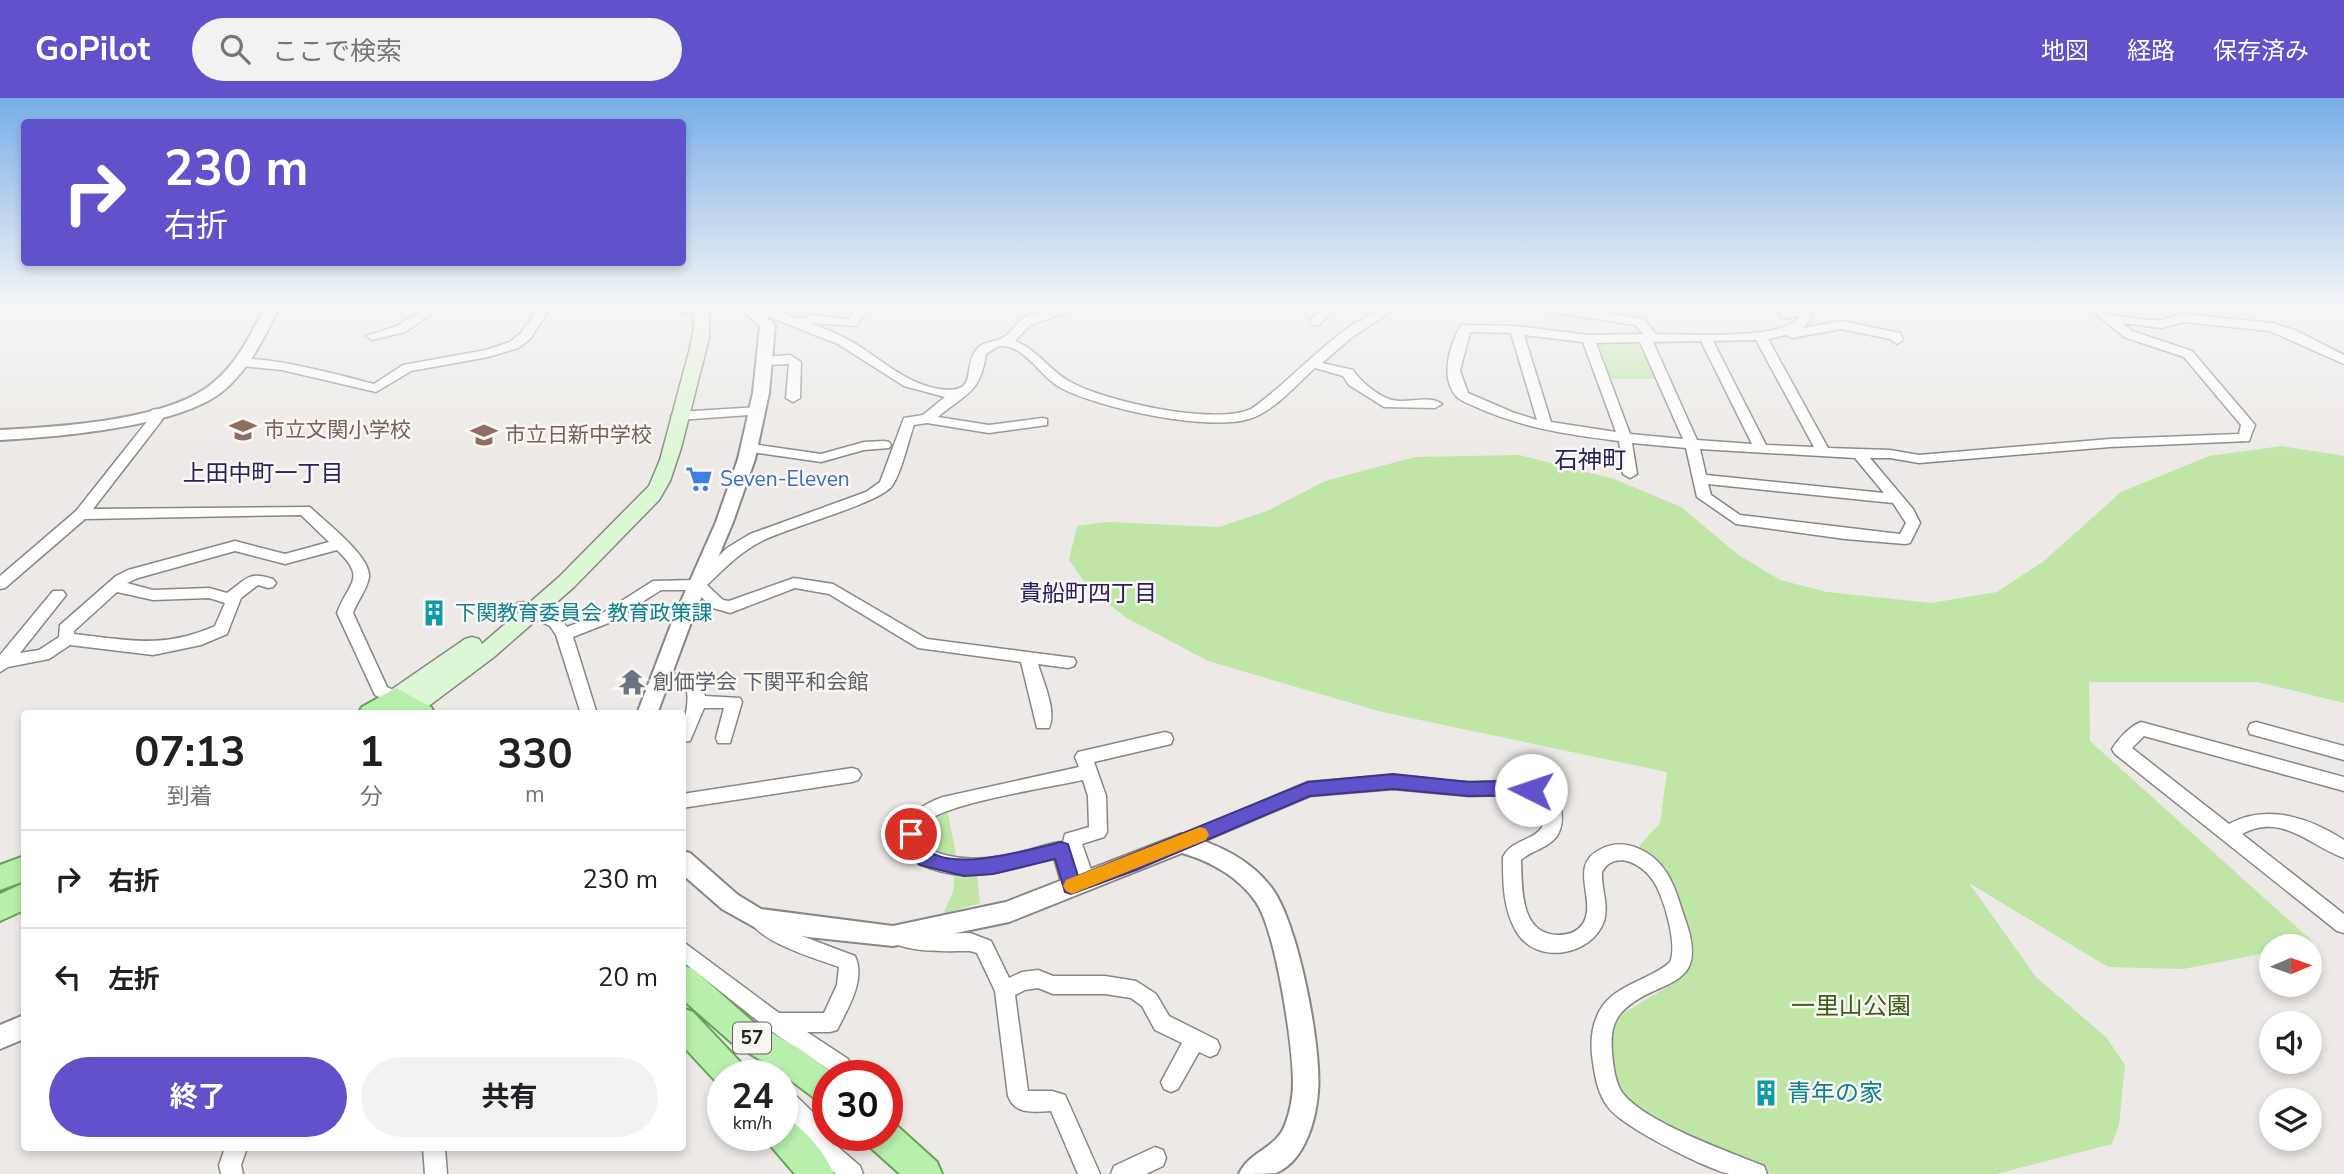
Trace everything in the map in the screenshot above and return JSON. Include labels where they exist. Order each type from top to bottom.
[{"type":"main road","points":[[528,609],[639,492],[647,479],[683,357]]},
{"type":"main road","points":[[406,709],[594,557],[655,491],[667,466],[678,416],[696,357]]},
{"type":"main road","points":[[0,878],[21,869]]},
{"type":"main road","points":[[0,908],[21,898]]},
{"type":"main road","name":"57","points":[[686,983],[742,1032],[812,1069]]},
{"type":"main road","name":"57","points":[[686,1026],[717,1060]]},
{"type":"main road","points":[[798,1139],[817,1174]]},
{"type":"main road","points":[[900,1151],[925,1174]]},
{"type":"street","points":[[0,435],[86,429],[157,413],[207,396],[245,357]]},
{"type":"street","points":[[241,362],[282,366],[376,388],[407,368],[469,357]]},
{"type":"street","points":[[649,710],[709,563],[751,448],[759,411],[764,357]]},
{"type":"street","points":[[866,357],[910,386],[926,391],[957,394]]},
{"type":"street","points":[[927,419],[973,384],[978,357]]},
{"type":"street","points":[[1032,357],[1070,387],[1099,397],[1207,420],[1230,419],[1254,413],[1321,357]]},
{"type":"street","points":[[1455,357],[1453,364],[1462,396],[1518,419],[1545,425],[1625,439],[1825,454],[1890,454],[1919,459],[2146,441],[2245,438],[2248,425],[2197,363],[2189,357]]},
{"type":"street","points":[[1524,357],[1545,425]]},
{"type":"street","points":[[1595,357],[1625,439],[1630,474]]},
{"type":"street","points":[[1657,357],[1692,444],[1704,497],[1735,519],[1902,540],[1913,523],[1909,512],[1858,454]]},
{"type":"street","points":[[1715,357],[1761,449]]},
{"type":"street","points":[[1772,357],[1825,454]]},
{"type":"street","points":[[764,361],[789,359],[795,362],[793,398]]},
{"type":"street","points":[[1313,364],[1348,373],[1354,383],[1389,404],[1435,404]]},
{"type":"street","points":[[678,416],[759,411]]},
{"type":"street","points":[[0,584],[81,514],[155,420],[157,413]]},
{"type":"street","points":[[698,585],[732,552],[755,538],[871,495],[891,476],[909,421],[927,419],[989,429],[1042,422]]},
{"type":"street","points":[[751,448],[821,458],[864,446],[884,445]]},
{"type":"street","points":[[1699,480],[1896,499]]},
{"type":"street","points":[[81,514],[306,510],[359,563],[363,571],[361,583],[345,613],[382,691],[406,709]]},
{"type":"street","points":[[67,639],[66,629],[121,580],[144,570],[235,547],[244,546],[285,559],[342,544]]},
{"type":"street","points":[[231,598],[256,579],[268,583]]},
{"type":"street","points":[[564,634],[606,618],[658,584],[698,585],[718,604],[730,607],[794,583],[813,584],[833,589],[923,644],[1068,662]]},
{"type":"street","points":[[2,664],[43,655],[67,639],[153,649],[201,639],[221,630],[234,600],[209,593],[161,596],[115,586]]},
{"type":"street","points":[[2,664],[58,595]]},
{"type":"street","points":[[528,609],[556,622],[564,634],[589,710]]},
{"type":"street","points":[[1028,658],[1042,707],[1043,723]]},
{"type":"street","points":[[661,678],[693,681],[698,702],[686,731]]},
{"type":"street","points":[[698,702],[734,702],[724,738]]},
{"type":"street","points":[[2344,784],[2141,729],[2121,749],[2344,925]]},
{"type":"street","points":[[2256,729],[2344,753]]},
{"type":"street","points":[[1079,883],[1071,839],[1098,832],[1097,796],[1084,757],[1165,739]]},
{"type":"street","points":[[1079,883],[1061,849],[993,866],[964,868],[927,859],[915,851],[911,834],[912,827],[923,813],[943,804],[1088,772]]},
{"type":"street","points":[[686,800],[852,775]]},
{"type":"street","points":[[893,936],[1009,912],[1308,789],[1393,782],[1469,789],[1531,790],[1551,806],[1553,821],[1550,831],[1539,842],[1522,848],[1512,857],[1517,918],[1527,933],[1553,945],[1571,943],[1587,934],[1596,920],[1597,901],[1591,876],[1596,864],[1606,855],[1620,852],[1637,856],[1652,865],[1662,879],[1682,939],[1682,954],[1678,967],[1628,995],[1607,1016],[1602,1031],[1608,1090],[1620,1108],[1643,1122],[1756,1174]]},
{"type":"street","points":[[2227,834],[2249,823],[2277,822],[2315,833],[2344,850]]},
{"type":"street","points":[[1181,843],[1220,856],[1264,895],[1284,948],[1304,1063],[1304,1101],[1294,1137],[1287,1147],[1252,1174]]},
{"type":"street","points":[[686,864],[730,902],[787,939],[845,959],[850,966],[841,1002],[830,1023],[775,1022]]},
{"type":"street","points":[[756,918],[808,927],[893,936],[923,943],[977,943],[988,952],[1005,990],[1017,1096],[1024,1102],[1058,1102],[1089,1174]]},
{"type":"street","points":[[686,951],[775,1022],[812,1061]]},
{"type":"street","points":[[1005,990],[1022,981],[1038,979],[1053,985],[1105,985],[1136,990],[1149,1000],[1162,1023],[1202,1043],[1171,1082]]},
{"type":"street","points":[[0,1037],[21,1028]]},
{"type":"street","points":[[798,1099],[812,1088]]},
{"type":"street","points":[[798,1121],[819,1134],[822,1147],[852,1174]]},
{"type":"street","points":[[232,1174],[231,1159],[235,1151]]},
{"type":"street","points":[[434,1151],[436,1174]]},
{"type":"street","points":[[1122,1174],[1155,1158]]},
{"type":"green space","points":[[1600,357],[1650,357],[1659,379],[1608,379]]},
{"type":"green space","name":"一里山公園","points":[[2281,446],[2344,456],[2344,703],[2258,682],[2089,682],[2090,741],[2304,934],[2259,934],[2259,954],[2183,969],[2108,967],[1969,883],[2036,977],[2106,1037],[2125,1065],[2119,1125],[2112,1144],[1996,1174],[1772,1174],[1671,1128],[1626,1103],[1617,1090],[1611,1054],[1612,1033],[1620,1015],[1684,977],[1691,962],[1691,949],[1666,869],[1656,858],[1639,850],[1640,845],[1660,823],[1667,772],[1382,712],[1208,661],[1125,617],[1088,587],[1069,560],[1077,526],[1107,522],[1219,527],[1267,511],[1325,481],[1415,457],[1519,455],[1614,479],[1681,507],[1737,554],[1780,580],[1827,592],[1931,603],[1997,592],[2044,561],[2121,492],[2209,456]]},
{"type":"green space","points":[[947,808],[957,861],[923,849],[917,836],[924,821]]},
{"type":"green space","points":[[955,871],[977,874],[980,903],[943,914],[953,892]]},
{"type":"slow traffic","points":[[1072,886],[1200,835]]},
{"type":"place","name":"市立文関小学校","points":[[243,430]]},
{"type":"place","name":"市立日新中学校","points":[[484,435]]},
{"type":"place","name":"Seven-Eleven","points":[[699,479]]},
{"type":"place","name":"下関教育委員会 教育政策課","points":[[434,613]]},
{"type":"place","name":"創価学会 下関平和会館","points":[[632,682]]},
{"type":"place","name":"青年の家","points":[[1766,1093]]},
{"type":"district","name":"石神町","points":[[1590,460]]},
{"type":"district","name":"上田中町一丁目","points":[[263,473]]},
{"type":"district","name":"貴船町四丁目","points":[[1088,593]]},
{"type":"route","points":[[911,834],[915,851],[927,859],[964,868],[993,866],[1061,849],[1071,886],[1129,865],[1308,789],[1393,782],[1469,789],[1531,790]]}]
